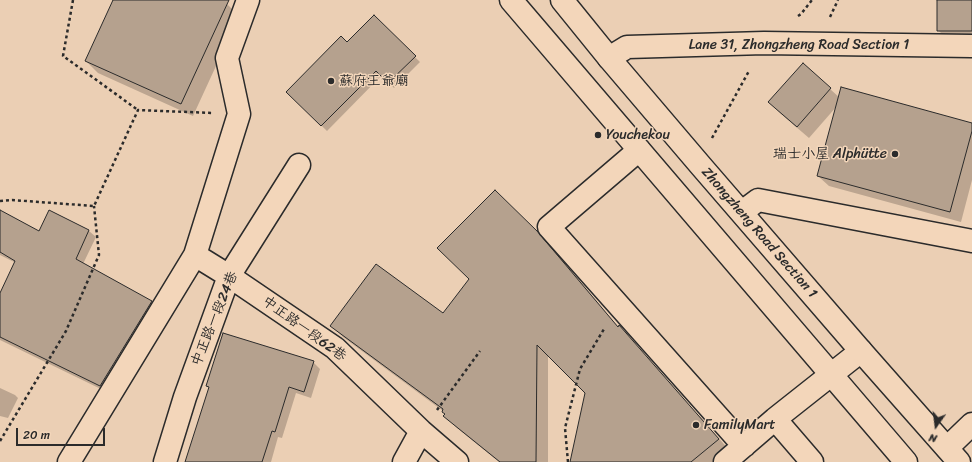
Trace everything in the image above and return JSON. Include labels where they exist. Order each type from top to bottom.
[{"type":"street","points":[[69,462],[195,255],[239,114],[227,58],[248,0]]},
{"type":"street","points":[[511,0],[906,462]]},
{"type":"street","name":"Zhongzheng Road Section 1","points":[[562,0],[609,58],[861,351],[953,455]]},
{"type":"street","name":"Lane 31, Zhongzheng Road Section 1","points":[[609,58],[627,47],[764,43],[972,46]]},
{"type":"street","points":[[638,150],[549,227],[744,446]]},
{"type":"street","name":"中正路一段24巷","points":[[165,462],[185,397],[230,276],[299,165]]},
{"type":"street","points":[[742,212],[758,200],[972,241]]},
{"type":"street","name":"中正路一段62巷","points":[[195,255],[230,276],[335,348],[422,431],[457,462]]},
{"type":"street","points":[[725,462],[775,419],[861,351]]},
{"type":"street","points":[[775,419],[812,462]]},
{"type":"street","points":[[953,455],[972,424]]},
{"type":"street","points":[[404,462],[422,431]]},
{"type":"path","points":[[73,0],[63,56],[138,110],[239,114]]},
{"type":"path","points":[[709,144],[764,43]]},
{"type":"path","points":[[0,441],[66,331],[100,255],[94,206],[138,110]]},
{"type":"path","points":[[0,201],[12,200],[94,206]]},
{"type":"path","points":[[568,462],[566,428],[580,368],[619,306]]},
{"type":"path","points":[[422,431],[480,351]]},
{"type":"building","points":[[113,0],[229,0],[181,104],[85,61]]},
{"type":"building","points":[[937,0],[972,0],[972,31],[937,31]]},
{"type":"building","name":"蘇府王爺廟","points":[[374,15],[416,56],[388,83],[376,71],[321,126],[286,92],[341,36],[347,42]]},
{"type":"building","points":[[803,63],[831,88],[797,127],[768,102]]},
{"type":"building","name":"瑞士小屋 Alphütte","points":[[841,87],[972,123],[972,131],[950,212],[817,176]]},
{"type":"building","points":[[495,190],[537,231],[618,327],[619,325],[719,439],[691,462],[570,462],[585,393],[537,345],[536,462],[500,462],[443,416],[445,414],[442,412],[443,409],[330,326],[376,264],[443,313],[469,279],[437,248]]},
{"type":"building","points":[[0,210],[39,231],[49,210],[89,230],[76,259],[152,301],[100,386],[0,337],[0,293],[15,261],[0,252]]},
{"type":"building","points":[[223,333],[314,361],[304,392],[289,387],[275,432],[272,431],[262,462],[185,462],[209,387],[206,386]]},
{"type":"place","name":"蘇府王爺廟","points":[[331,81]]},
{"type":"place","name":"Youchekou","points":[[598,135]]},
{"type":"place","name":"瑞士小屋 Alphütte","points":[[895,154]]},
{"type":"place","name":"FamilyMart","points":[[696,425]]}]
